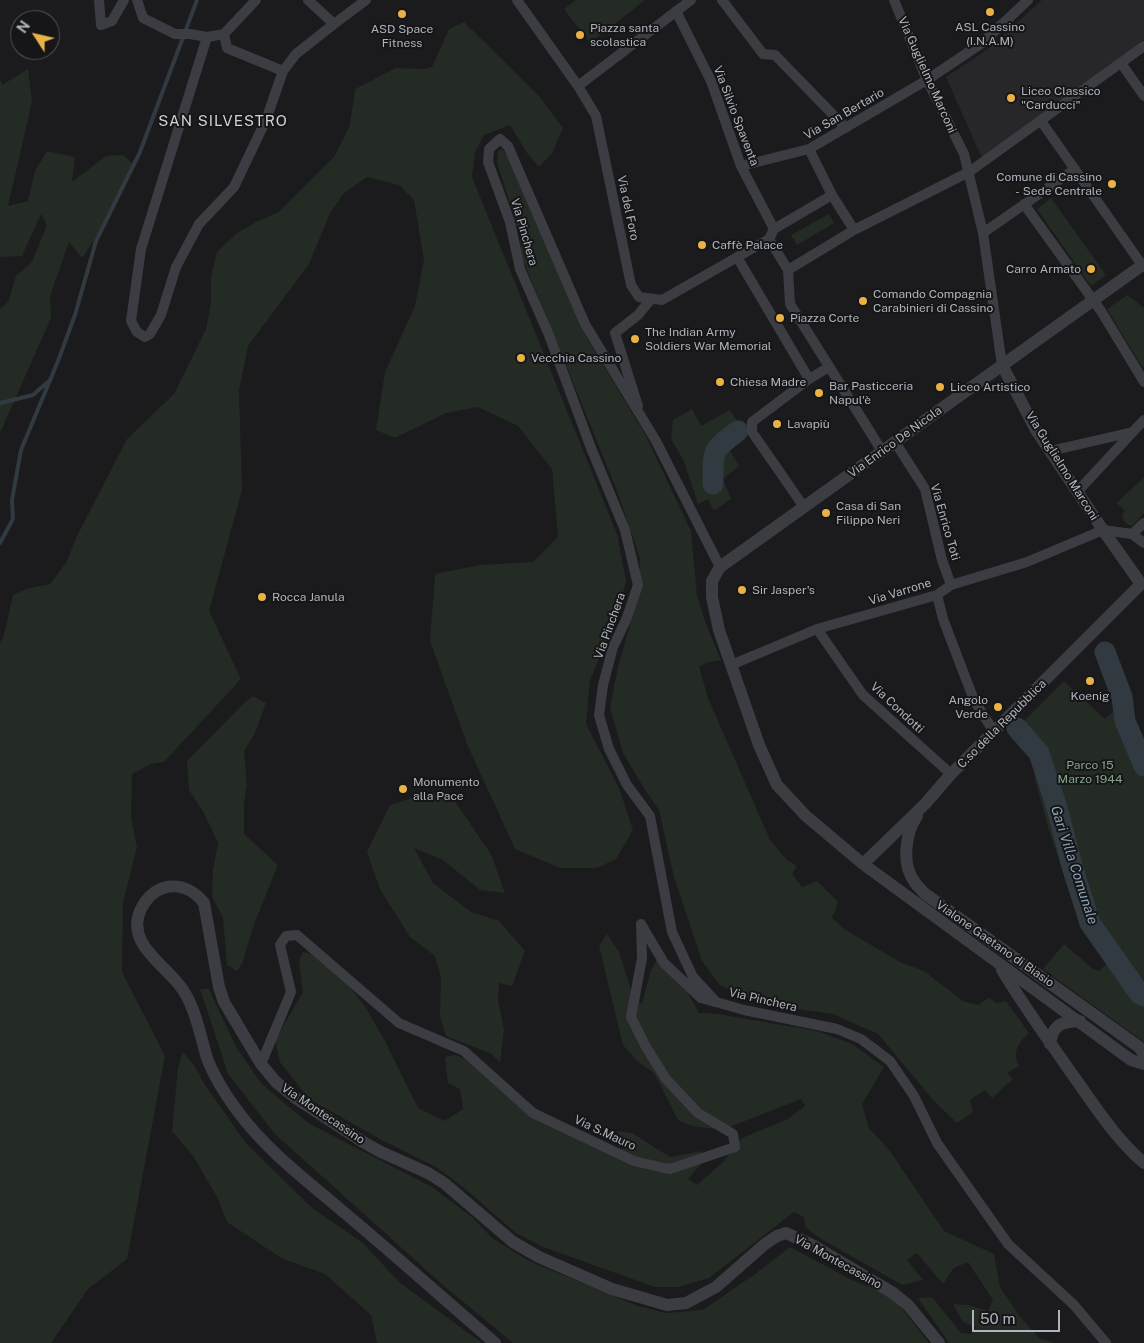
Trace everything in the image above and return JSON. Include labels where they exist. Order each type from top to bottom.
[{"type":"street","points":[[99,0],[101,25],[112,21],[124,0]]},
{"type":"street","points":[[137,0],[143,18],[175,34],[207,37],[224,34],[256,0]]},
{"type":"street","points":[[308,0],[334,24]]},
{"type":"street","points":[[207,37],[141,249],[131,321],[137,332],[145,337],[150,334],[161,315],[176,267],[199,224],[234,186],[266,120],[283,71],[296,54],[366,0]]},
{"type":"street","name":"Via del Foro","points":[[517,0],[578,86],[596,116],[631,285],[639,297],[651,298]]},
{"type":"street","points":[[578,86],[691,0]]},
{"type":"street","points":[[722,0],[763,54],[775,55],[846,128]]},
{"type":"street","name":"Via Guglielmo Marconi","points":[[894,0],[927,80],[964,154],[983,233],[1002,365],[1036,430],[1103,530],[1143,585]]},
{"type":"street","name":"Via San Bertario","points":[[741,166],[809,149],[846,128],[927,80],[982,43],[1028,0]]},
{"type":"street","name":"Via Silvio Spaventa","points":[[676,11],[711,81],[741,166],[774,228]]},
{"type":"street","points":[[224,34],[227,48],[283,71]]},
{"type":"street","points":[[788,270],[854,230],[969,172],[1144,46]]},
{"type":"street","points":[[1121,62],[1144,96]]},
{"type":"street","points":[[1040,121],[1143,264]]},
{"type":"street","name":"Via Pinchera","points":[[720,567],[656,440],[585,324],[508,146],[500,139],[489,149],[488,162],[510,222],[520,269],[549,335],[591,448],[625,530],[638,585],[626,620],[613,647],[603,685],[599,715],[609,750],[628,785],[650,816],[672,932],[693,977],[716,1002],[744,1010],[837,1029],[861,1040],[890,1061],[914,1096],[937,1143],[1008,1244],[1074,1305],[1106,1343]]},
{"type":"street","points":[[809,149],[832,195],[854,230]]},
{"type":"street","points":[[983,233],[1074,169]]},
{"type":"street","points":[[642,418],[616,333],[638,315],[651,298],[662,300],[738,257],[769,239],[774,228],[832,195]]},
{"type":"street","points":[[1024,204],[1093,300],[1143,378]]},
{"type":"street","points":[[769,239],[788,270],[790,304],[882,451]]},
{"type":"street","points":[[738,257],[809,379]]},
{"type":"street","name":"Via Enrico De Nicola","points":[[720,567],[1143,264]]},
{"type":"street","points":[[804,507],[752,432],[752,422],[809,379],[829,367]]},
{"type":"street","points":[[1077,492],[1144,420]]},
{"type":"street","points":[[1050,451],[1133,432]]},
{"type":"street","name":"Via Enrico Toti","points":[[895,442],[925,489],[942,560],[951,584]]},
{"type":"street","points":[[1132,534],[1144,522]]},
{"type":"street","points":[[1103,530],[1132,534],[1144,543]]},
{"type":"street","name":"Via Varrone","points":[[732,666],[817,629],[937,596],[951,584],[1027,562],[1103,530]]},
{"type":"street","name":"Vialone Gaetano di Biasio","points":[[720,567],[712,581],[712,597],[719,630],[759,745],[777,785],[806,816],[862,864],[998,963]]},
{"type":"street","name":"C.so della Repubblica","points":[[862,864],[925,804],[951,774],[1143,585]]},
{"type":"street","points":[[937,596],[943,619],[974,700],[994,732]]},
{"type":"street","name":"Via Condotti","points":[[817,629],[863,695],[951,774]]},
{"type":"street","name":"Vialone Gaetano di Biasio","points":[[925,804],[909,832],[907,851],[908,867],[912,880],[924,893],[1139,1047],[1144,1054]]},
{"type":"street","name":"Via Montecassino","points":[[494,1343],[346,1213],[292,1170],[239,1114],[208,1059],[191,1006],[183,989],[139,939],[137,926],[139,913],[145,901],[154,892],[165,887],[188,889],[198,895],[204,903],[219,987],[224,1002],[261,1064],[276,1082],[297,1099],[363,1142],[428,1173],[444,1183],[513,1242],[539,1257],[612,1289],[667,1305],[686,1304],[716,1288],[765,1244],[777,1236],[786,1233],[812,1244],[893,1293],[908,1305],[939,1343]]},
{"type":"street","name":"Via S.Mauro","points":[[261,1064],[291,992],[280,944],[286,936],[297,935],[398,1023],[464,1051],[533,1113],[634,1161],[670,1169],[735,1147],[733,1134],[698,1113],[666,1079],[646,1047],[631,1017],[642,958],[641,924],[664,963],[701,998],[716,1002]]},
{"type":"street","points":[[973,929],[998,963],[1012,978],[1050,1044],[1118,1136],[1144,1163]]},
{"type":"street","points":[[1012,978],[1026,965]]},
{"type":"street","name":"Vialone Gaetano di Biasio","points":[[1012,978],[1080,1021],[1131,1060],[1144,1064]]},
{"type":"street","points":[[1050,1044],[1051,1034],[1058,1026],[1062,1023],[1080,1021]]},
{"type":"shaded area","name":"Liceo Classico \"Carducci\"","points":[[1042,0],[1144,0],[1144,40],[1040,118],[982,158],[946,77],[987,50]]},
{"type":"green space","points":[[576,0],[645,0],[590,43],[564,9]]},
{"type":"green space","points":[[464,22],[539,96],[563,128],[552,153],[539,167],[527,153],[510,125],[484,135],[475,152],[472,177],[617,534],[626,581],[617,616],[590,680],[586,724],[619,788],[633,830],[616,859],[597,868],[560,868],[515,849],[467,744],[430,641],[435,574],[479,565],[533,562],[558,537],[552,469],[518,426],[478,407],[446,413],[395,438],[376,430],[385,372],[415,306],[424,260],[414,200],[399,185],[367,177],[344,193],[330,213],[309,264],[248,346],[239,390],[242,490],[209,611],[241,679],[164,762],[151,764],[132,774],[131,817],[137,847],[123,903],[122,972],[165,1056],[127,1259],[88,1289],[51,1343],[0,1343],[0,644],[4,635],[13,595],[26,589],[50,584],[66,563],[77,536],[127,439],[174,394],[206,329],[211,303],[211,277],[217,252],[237,233],[279,212],[334,157],[350,125],[355,89],[396,68],[425,69],[432,67],[449,29]]},
{"type":"green space","points":[[28,69],[32,102],[8,206],[28,201],[35,171],[47,151],[75,157],[72,182],[106,156],[123,155],[135,165],[93,242],[82,258],[69,242],[50,296],[51,318],[0,433],[0,309],[8,302],[16,276],[32,262],[47,225],[41,214],[22,256],[0,257],[0,78],[2,85]]},
{"type":"green space","points":[[502,148],[510,162],[586,336],[646,436],[691,531],[697,596],[707,627],[721,660],[706,663],[699,667],[708,698],[770,840],[787,860],[797,866],[792,874],[802,887],[817,881],[838,902],[835,912],[831,917],[844,929],[900,962],[924,971],[963,1001],[978,1005],[989,998],[997,1003],[1006,1001],[1029,1033],[1017,1048],[1016,1056],[1019,1066],[1007,1073],[1013,1079],[992,1098],[985,1090],[970,1100],[973,1112],[957,1123],[934,1101],[878,1034],[833,1014],[762,1004],[720,985],[702,961],[674,877],[659,810],[623,753],[610,708],[618,667],[639,593],[640,558],[616,488],[521,255],[520,236],[497,162],[498,151]]},
{"type":"green space","points":[[1051,198],[1106,275],[1091,286],[1037,209]]},
{"type":"green space","points":[[829,214],[834,223],[797,245],[791,235]]},
{"type":"green space","points":[[1127,295],[1144,308],[1144,366],[1142,367],[1107,309]]},
{"type":"green space","points":[[692,409],[701,426],[730,410],[746,435],[728,447],[739,466],[723,479],[731,499],[714,511],[708,499],[698,504],[684,461],[671,439],[673,420]]},
{"type":"green space","points":[[1144,477],[1144,513],[1133,525],[1128,525],[1123,520],[1122,515],[1125,511],[1117,503]]},
{"type":"green space","name":"Parco 15 Marzo 1944","points":[[1064,681],[1105,719],[1113,712],[1135,732],[1144,747],[1144,1042],[1043,969],[1064,944],[1093,969],[1099,971],[1106,965],[1104,952],[1080,923],[1048,827],[1035,779],[1034,764],[1017,728]]},
{"type":"green space","points":[[253,696],[266,703],[255,733],[244,751],[247,785],[244,803],[244,834],[278,865],[253,927],[242,964],[237,971],[227,965],[223,917],[212,897],[213,870],[218,843],[203,811],[189,790],[187,761]]},
{"type":"green space","points":[[431,792],[452,797],[491,854],[505,893],[480,890],[443,860],[414,848],[433,883],[471,912],[499,921],[525,951],[512,986],[499,983],[498,1000],[504,1030],[500,1062],[490,1053],[446,1036],[440,1016],[441,977],[435,956],[410,937],[380,889],[367,852],[390,805]]},
{"type":"green space","points":[[607,934],[619,952],[634,999],[642,1004],[651,970],[658,958],[683,979],[699,1013],[718,1014],[817,1031],[852,1044],[884,1067],[862,1104],[869,1128],[890,1151],[944,1231],[994,1254],[1000,1287],[1018,1314],[1039,1338],[1054,1343],[949,1343],[918,1298],[932,1297],[961,1333],[971,1334],[976,1327],[963,1322],[953,1304],[968,1305],[988,1311],[993,1300],[968,1262],[954,1268],[943,1284],[917,1253],[907,1260],[923,1280],[902,1285],[818,1237],[805,1227],[804,1217],[794,1212],[709,1278],[678,1287],[655,1287],[543,1247],[516,1233],[463,1187],[436,1167],[380,1139],[309,1099],[280,1062],[275,1040],[303,992],[299,961],[303,952],[320,956],[343,978],[366,1008],[385,1041],[418,1108],[445,1121],[463,1109],[460,1089],[448,1083],[445,1057],[456,1055],[484,1068],[549,1118],[602,1145],[622,1149],[624,1147],[617,1131],[632,1133],[670,1157],[701,1151],[701,1164],[688,1179],[697,1185],[723,1162],[742,1138],[788,1119],[805,1106],[801,1099],[722,1130],[692,1126],[678,1120],[654,1073],[637,1061],[623,1045],[599,946]]},
{"type":"green space","points":[[200,989],[209,989],[236,1047],[261,1083],[308,1123],[432,1187],[472,1217],[492,1238],[529,1261],[638,1306],[666,1313],[703,1310],[790,1247],[852,1280],[893,1297],[929,1343],[513,1343],[444,1286],[275,1134],[228,1074]]},
{"type":"green space","points":[[183,1052],[194,1065],[205,1085],[245,1142],[312,1208],[363,1243],[399,1282],[482,1343],[377,1343],[371,1315],[325,1274],[281,1258],[227,1222],[217,1197],[193,1156],[172,1131],[178,1068]]},
{"type":"waterway","points":[[0,543],[13,519],[12,500],[21,450],[75,315],[96,241],[140,152],[197,0]]},
{"type":"waterway","points":[[0,403],[33,395],[49,381]]},
{"type":"waterway","points":[[713,484],[715,452],[738,431]]},
{"type":"waterway","points":[[1105,652],[1122,697],[1125,721],[1144,766]]},
{"type":"waterway","name":"Gari Villa Comunale","points":[[1017,728],[1039,753],[1090,923],[1139,993],[1144,996]]},
{"type":"place","name":"ASL Cassino (I.N.A.M)","points":[[990,12]]},
{"type":"place","name":"ASD Space Fitness","points":[[402,14]]},
{"type":"place","name":"Piazza santa scolastica","points":[[580,35]]},
{"type":"place","name":"Liceo Classico \"Carducci\"","points":[[1011,98]]},
{"type":"place","name":"Comune di Cassino - Sede Centrale","points":[[1112,184]]},
{"type":"place","name":"Caffè Palace","points":[[702,245]]},
{"type":"place","name":"Carro Armato","points":[[1091,269]]},
{"type":"place","name":"Comando Compagnia Carabinieri di Cassino","points":[[863,301]]},
{"type":"place","name":"Piazza Corte","points":[[780,318]]},
{"type":"place","name":"The Indian Army Soldiers War Memorial","points":[[635,339]]},
{"type":"place","name":"Vecchia Cassino","points":[[521,358]]},
{"type":"place","name":"Chiesa Madre","points":[[720,382]]},
{"type":"place","name":"Liceo Artistico","points":[[940,387]]},
{"type":"place","name":"Bar Pasticceria Napul'è","points":[[819,393]]},
{"type":"place","name":"Lavapiù","points":[[777,424]]},
{"type":"place","name":"Casa di San Filippo Neri","points":[[826,513]]},
{"type":"place","name":"Sir Jasper's","points":[[742,590]]},
{"type":"place","name":"Rocca Janula","points":[[262,597]]},
{"type":"place","name":"Koenig","points":[[1090,681]]},
{"type":"place","name":"Angolo Verde","points":[[998,707]]},
{"type":"place","name":"Monumento alla Pace","points":[[403,789]]},
{"type":"district","name":"SAN SILVESTRO","points":[[223,121]]}]
